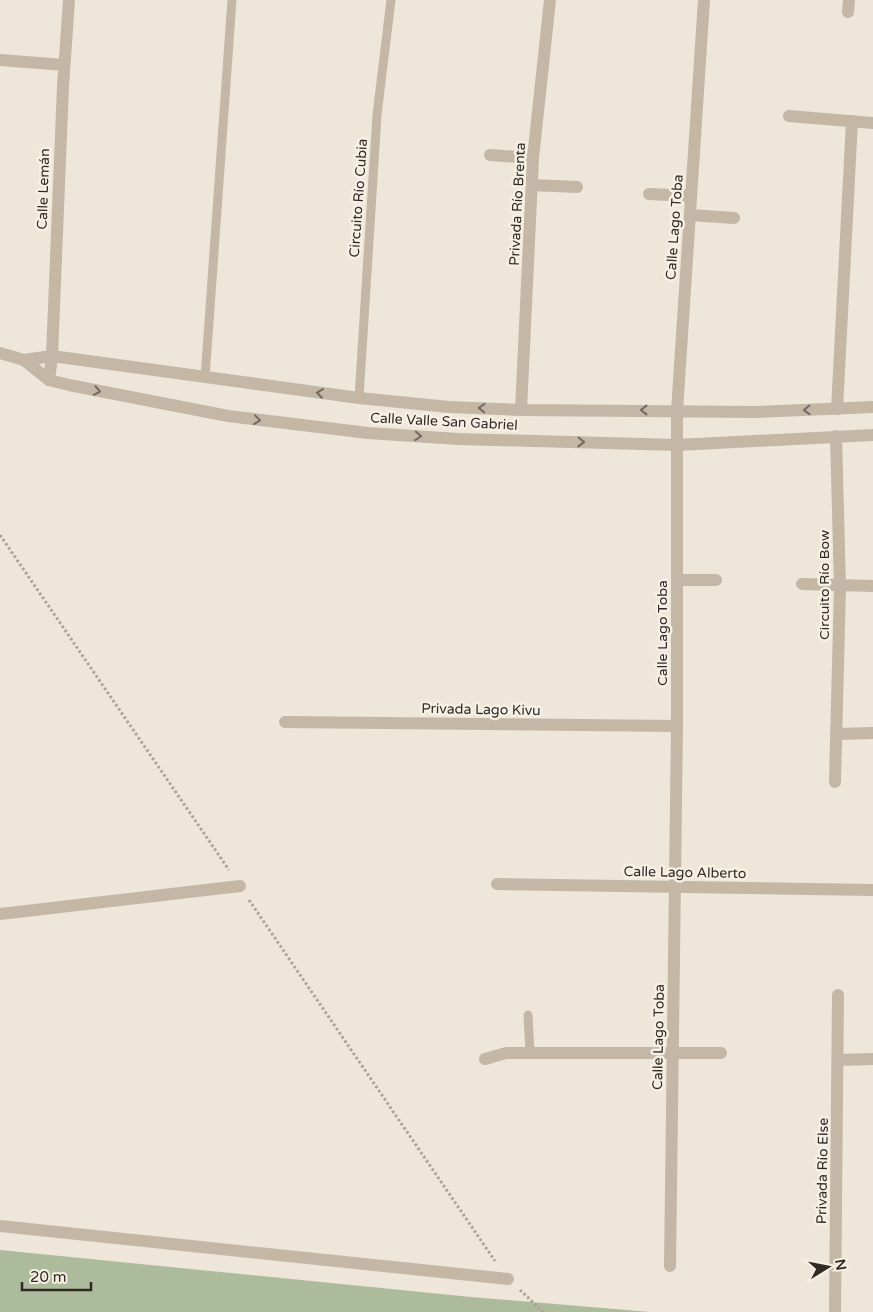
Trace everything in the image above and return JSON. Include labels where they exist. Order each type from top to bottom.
[{"type":"street","name":"Calle Lemán","points":[[50,380],[64,65],[69,0]]},
{"type":"street","name":"Privada Río Brenta","points":[[522,410],[532,185],[550,0]]},
{"type":"street","name":"Calle Lago Toba","points":[[670,1266],[677,726],[677,445],[704,0]]},
{"type":"street","points":[[0,60],[64,65]]},
{"type":"street","points":[[789,116],[873,123]]},
{"type":"street","points":[[837,409],[852,121]]},
{"type":"street","points":[[490,156],[534,158]]},
{"type":"street","points":[[532,185],[576,187]]},
{"type":"street","points":[[649,194],[691,196]]},
{"type":"street","points":[[690,215],[734,218]]},
{"type":"street","name":"Calle Valle San Gabriel","points":[[0,354],[24,360],[52,356],[359,398],[449,407],[522,410],[756,412],[873,407]]},
{"type":"street","name":"Calle Valle San Gabriel","points":[[24,360],[50,380],[69,385],[228,416],[368,433],[458,439],[677,445],[873,435]]},
{"type":"street","name":"Circuito Río Bow","points":[[835,782],[840,586],[836,436]]},
{"type":"street","points":[[677,580],[716,580]]},
{"type":"street","points":[[802,584],[873,586]]},
{"type":"street","name":"Privada Lago Kivu","points":[[285,722],[677,726]]},
{"type":"street","points":[[837,734],[873,733]]},
{"type":"street","name":"Calle Lago Alberto","points":[[497,884],[873,890]]},
{"type":"street","points":[[0,914],[240,886]]},
{"type":"street","name":"Privada Río Else","points":[[835,1312],[838,995]]},
{"type":"street","points":[[485,1059],[506,1053],[721,1053]]},
{"type":"street","points":[[838,1060],[873,1059]]},
{"type":"street","points":[[0,1226],[508,1279]]},
{"type":"lane","points":[[205,378],[232,0]]},
{"type":"lane","name":"Circuito Río Cubia","points":[[359,398],[377,115],[391,0]]},
{"type":"lane","points":[[528,1015],[530,1053]]},
{"type":"path","points":[[0,535],[508,1279],[543,1312]]},
{"type":"green space","points":[[0,1250],[471,1297],[650,1312],[0,1312]]}]
